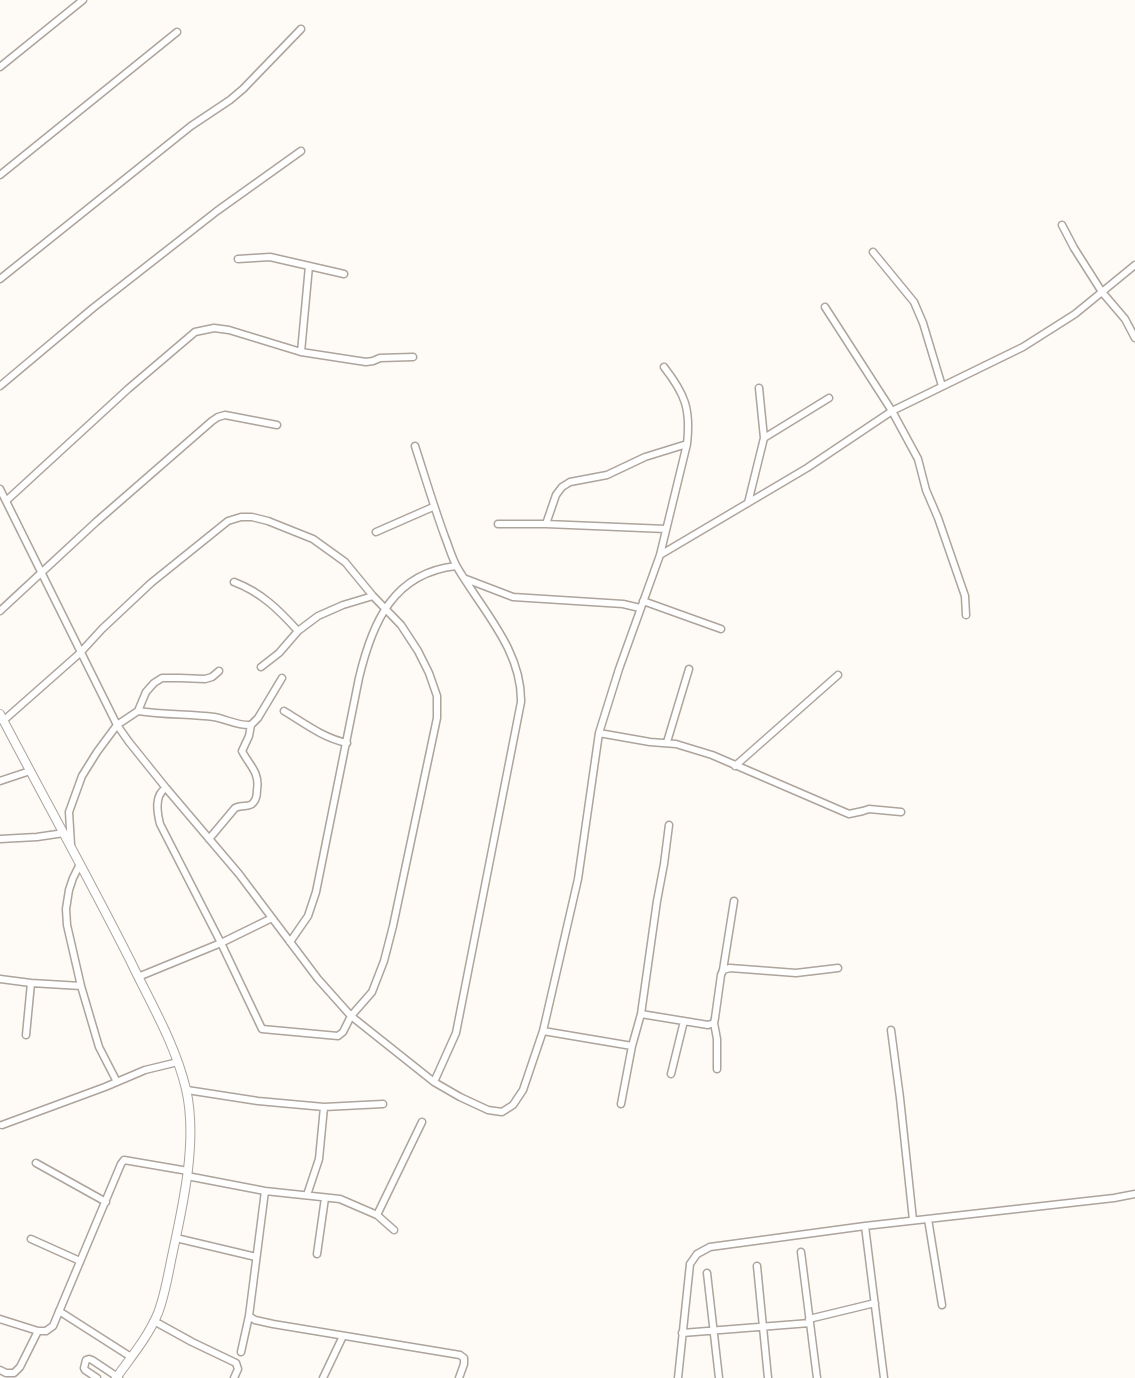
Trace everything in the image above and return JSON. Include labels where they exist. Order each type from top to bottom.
[{"type":"street","points":[[0,67],[83,0]]},
{"type":"street","points":[[0,279],[191,126],[230,100],[301,29]]},
{"type":"street","points":[[0,175],[177,32]]},
{"type":"street","points":[[0,386],[93,308],[218,210],[301,151]]},
{"type":"street","points":[[1062,225],[1102,292],[1125,319],[1135,338]]},
{"type":"street","points":[[873,252],[914,302],[923,323],[942,386]]},
{"type":"street","points":[[238,259],[270,258],[344,274]]},
{"type":"street","points":[[660,555],[807,468],[892,411],[1023,347],[1075,314],[1135,265]]},
{"type":"street","points":[[301,352],[309,266]]},
{"type":"street","points":[[825,307],[892,411],[918,459],[926,490],[965,597],[966,615]]},
{"type":"street","points":[[6,501],[128,389],[195,333],[214,328],[229,330],[301,352],[366,362],[380,358],[413,357]]},
{"type":"street","points":[[0,489],[117,725],[238,874],[318,979],[351,1016],[434,1082],[488,1110],[502,1112],[513,1105],[523,1090],[543,1031],[578,879],[599,733],[619,669],[660,555],[687,444],[686,404],[678,385],[664,367]]},
{"type":"street","points":[[748,503],[764,438],[759,388]]},
{"type":"street","points":[[764,438],[829,398]]},
{"type":"street","points":[[0,611],[96,522],[212,421],[225,415],[277,425]]},
{"type":"street","points":[[546,524],[556,495],[570,482],[607,475],[645,457],[687,444]]},
{"type":"street","points":[[416,446],[434,507],[456,566],[507,646],[517,667],[522,686],[521,702],[456,1033],[434,1082]]},
{"type":"street","points":[[376,532],[434,507]]},
{"type":"street","points":[[97,1378],[85,1371],[86,1360],[93,1360],[118,1378],[149,1331],[159,1311],[176,1238],[187,1174],[191,1140],[187,1090],[169,1038],[2,717],[80,652],[158,576],[228,521],[241,517],[252,517],[313,539],[345,562],[372,596],[401,625],[418,651],[437,696],[437,718],[384,962],[372,992],[351,1016],[343,1032],[338,1036],[262,1029],[160,824],[157,803],[162,790],[166,788]]},
{"type":"street","points":[[498,524],[666,529]]},
{"type":"street","points":[[290,942],[308,916],[316,892],[364,655],[374,628],[394,596],[414,580],[430,571],[456,566]]},
{"type":"street","points":[[466,579],[513,597],[641,605],[721,629]]},
{"type":"street","points":[[234,582],[262,596],[298,631]]},
{"type":"street","points":[[261,667],[279,652],[298,631],[318,616],[372,596]]},
{"type":"street","points":[[667,742],[689,669]]},
{"type":"street","points":[[71,846],[69,812],[82,776],[117,725],[138,711],[146,692],[162,678],[205,679],[212,677],[219,670]]},
{"type":"street","points":[[735,766],[838,675]]},
{"type":"street","points":[[209,839],[235,808],[240,805],[249,806],[253,803],[258,784],[255,772],[242,751],[251,725],[258,718],[282,678]]},
{"type":"street","points":[[138,711],[216,717],[245,726],[251,725]]},
{"type":"street","points":[[284,711],[330,739],[347,743]]},
{"type":"street","points":[[599,733],[650,742],[667,742],[712,755],[849,814],[869,809],[902,812]]},
{"type":"street","points":[[0,781],[30,771]]},
{"type":"street","points":[[56,819],[69,812]]},
{"type":"street","points":[[621,1104],[632,1046],[641,1014],[669,825]]},
{"type":"street","points":[[0,839],[64,833]]},
{"type":"street","points":[[80,864],[69,890],[66,909],[67,925],[81,986],[99,1047],[117,1082]]},
{"type":"street","points":[[717,1070],[717,1039],[714,1023],[734,901]]},
{"type":"street","points":[[138,977],[221,943],[272,918]]},
{"type":"street","points":[[723,970],[730,968],[796,973],[838,968]]},
{"type":"street","points":[[0,979],[81,986]]},
{"type":"street","points":[[26,1035],[31,983]]},
{"type":"street","points":[[641,1014],[708,1025],[714,1023]]},
{"type":"street","points":[[671,1074],[684,1021]]},
{"type":"street","points":[[891,1030],[913,1220]]},
{"type":"street","points":[[543,1031],[632,1046]]},
{"type":"street","points":[[2,1125],[145,1070],[178,1062]]},
{"type":"street","points":[[187,1090],[258,1101],[324,1107],[383,1104]]},
{"type":"street","points":[[307,1195],[319,1159],[324,1107]]},
{"type":"street","points":[[377,1215],[422,1122]]},
{"type":"street","points":[[0,1319],[38,1331],[46,1331],[53,1326],[124,1160],[265,1191],[340,1199],[377,1215],[394,1230]]},
{"type":"street","points":[[36,1163],[106,1202]]},
{"type":"street","points":[[241,1352],[249,1316],[265,1191]]},
{"type":"street","points":[[678,1378],[690,1264],[697,1254],[711,1247],[1135,1194]]},
{"type":"street","points":[[317,1254],[325,1198]]},
{"type":"street","points":[[928,1219],[942,1305]]},
{"type":"street","points":[[865,1226],[885,1378]]},
{"type":"street","points":[[176,1238],[256,1257]]},
{"type":"street","points":[[32,1239],[80,1261]]},
{"type":"street","points":[[801,1252],[817,1378]]},
{"type":"street","points":[[757,1266],[768,1378]]},
{"type":"street","points":[[707,1273],[719,1378]]},
{"type":"street","points":[[682,1333],[763,1328],[809,1321],[875,1303]]},
{"type":"street","points":[[59,1311],[131,1357]]},
{"type":"street","points":[[249,1316],[255,1320],[273,1324],[460,1355],[464,1358],[464,1364],[459,1378]]},
{"type":"street","points":[[154,1321],[237,1363],[238,1369],[234,1378]]},
{"type":"street","points":[[0,1370],[14,1373],[20,1367],[38,1331]]},
{"type":"street","points":[[323,1378],[343,1336]]}]
